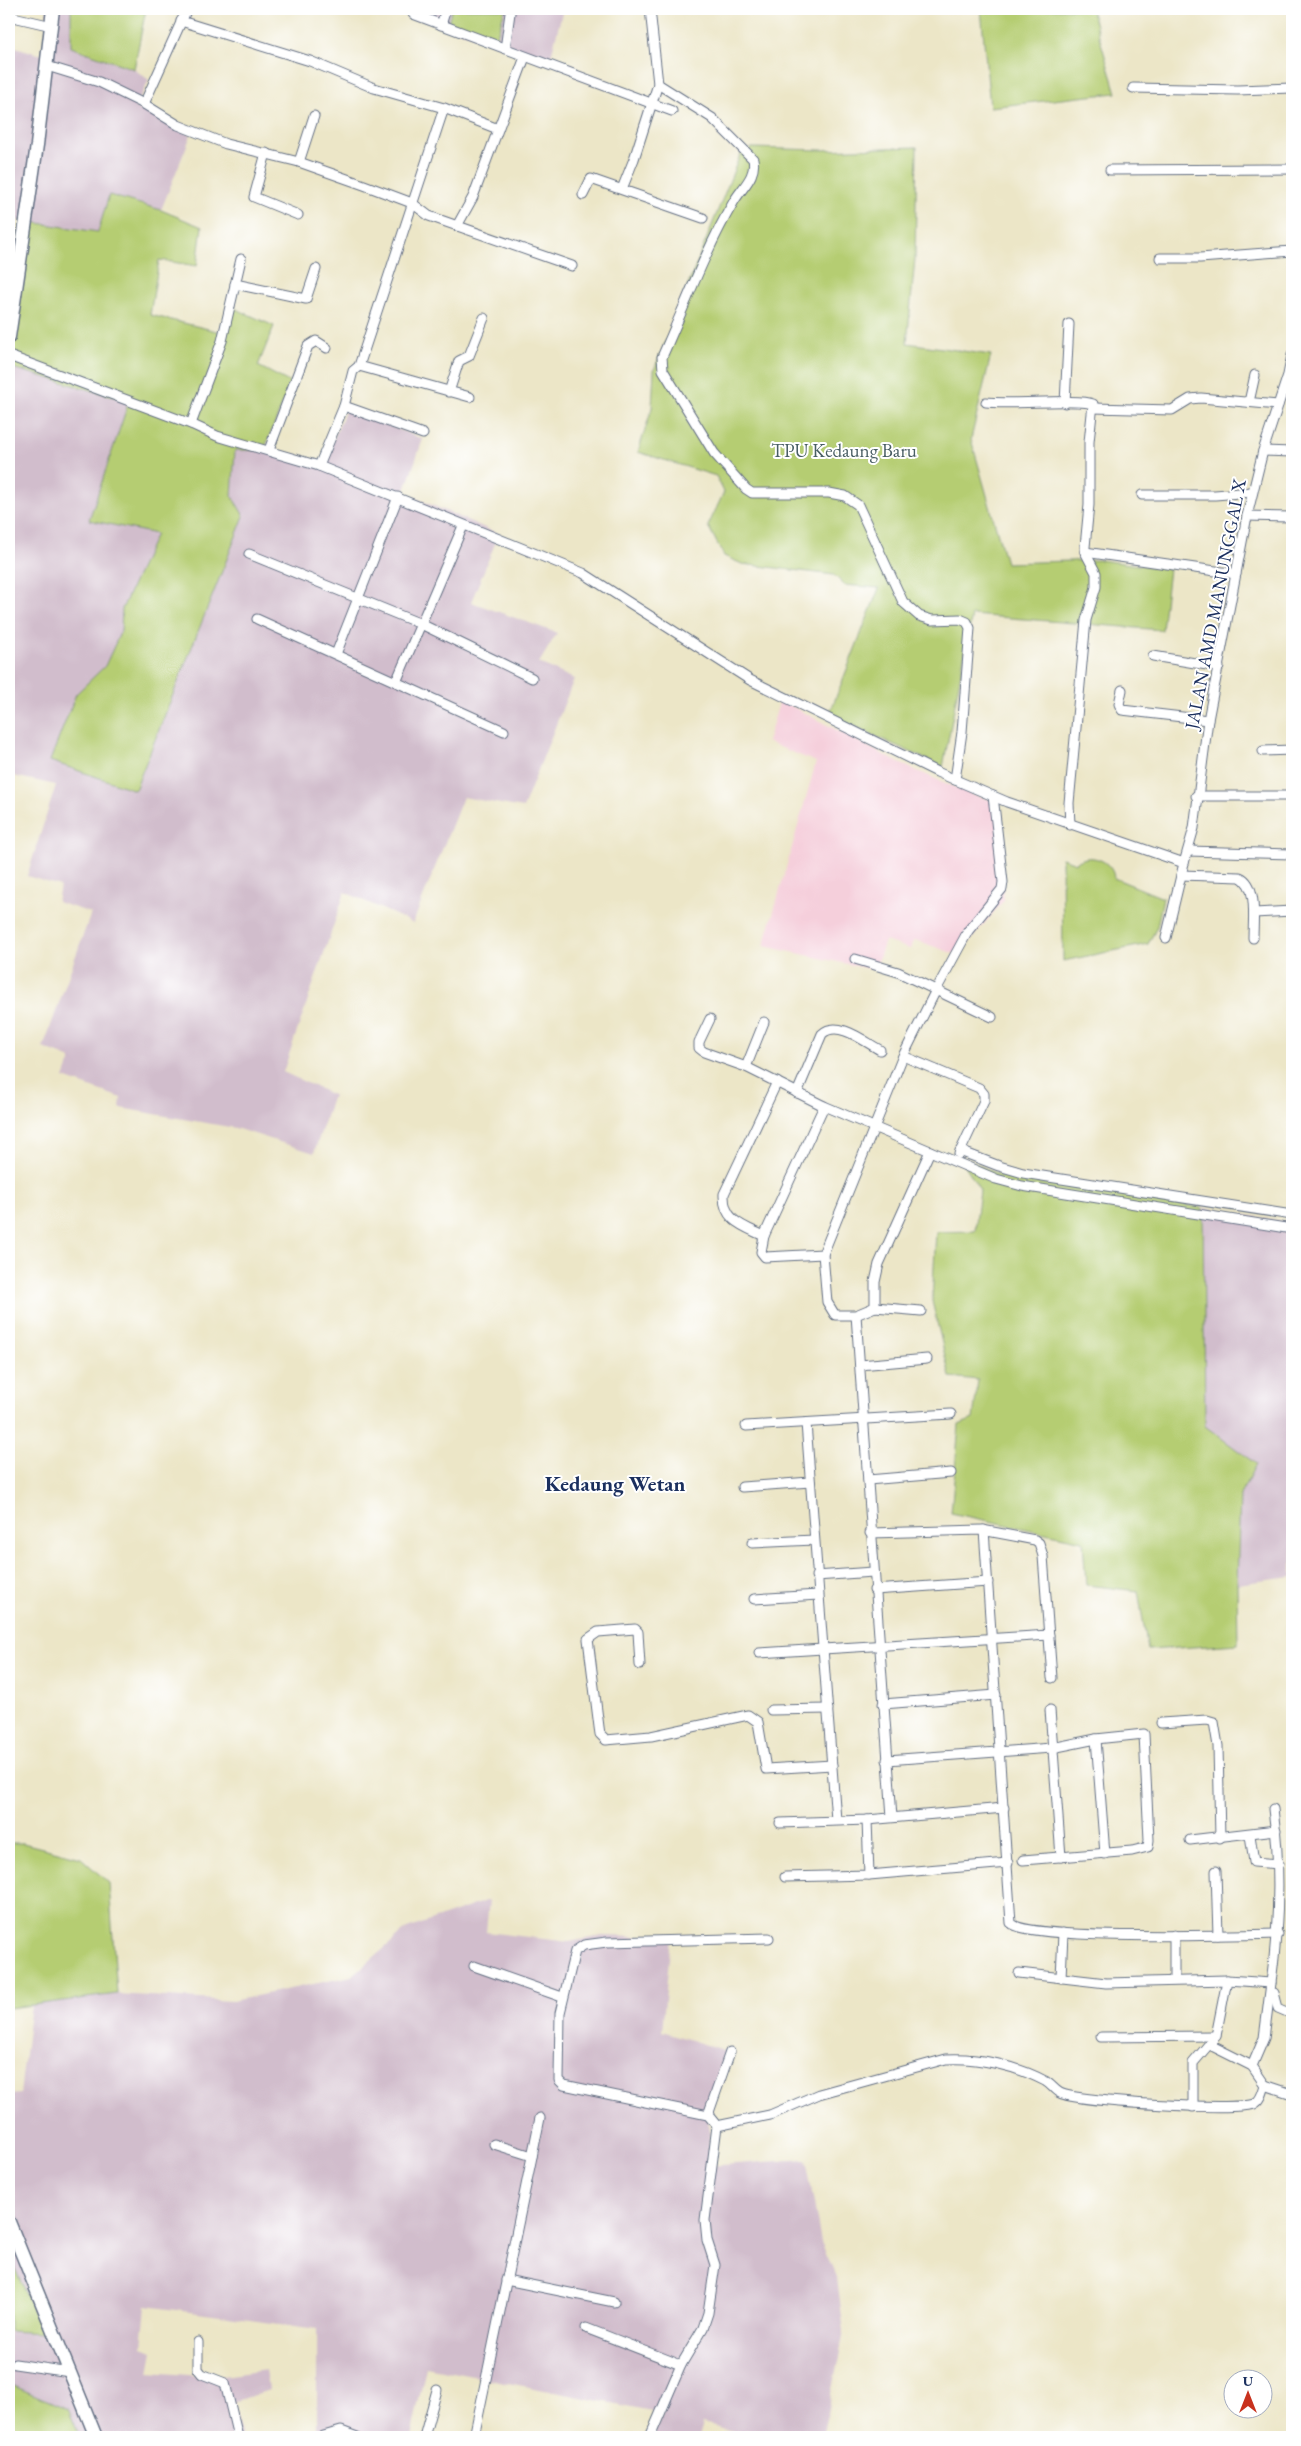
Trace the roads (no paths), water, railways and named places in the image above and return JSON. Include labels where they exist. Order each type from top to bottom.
[{"type":"street","points":[[9,337],[54,9]]},
{"type":"street","points":[[144,104],[187,9]]},
{"type":"street","points":[[441,25],[446,9]]},
{"type":"street","points":[[622,188],[658,84],[650,9]]},
{"type":"street","points":[[505,50],[510,13]]},
{"type":"street","points":[[413,14],[672,111]]},
{"type":"street","points":[[9,16],[52,26]]},
{"type":"street","points":[[181,21],[310,61],[374,88],[444,108],[498,129]]},
{"type":"street","points":[[457,226],[473,196],[526,57]]},
{"type":"street","points":[[47,66],[99,82],[144,104],[178,125],[226,144],[299,162],[412,204],[429,216],[572,266]]},
{"type":"street","points":[[658,84],[712,118],[753,159],[752,174],[733,202],[662,356],[665,375],[714,454],[746,489],[752,493],[829,493],[845,496],[858,505],[903,602],[920,616],[932,620],[960,619],[966,622],[970,628],[962,732],[955,780]]},
{"type":"street","points":[[1133,88],[1238,90],[1292,88]]},
{"type":"street","points":[[319,466],[344,406],[353,371],[359,366],[444,108]]},
{"type":"street","points":[[299,162],[314,116]]},
{"type":"street","points":[[266,153],[254,196],[298,215]]},
{"type":"street","points":[[1110,170],[1292,168]]},
{"type":"street","points":[[583,195],[591,179],[622,188],[703,218]]},
{"type":"street","points":[[1160,258],[1200,258],[1292,251]]},
{"type":"street","points":[[191,424],[222,341],[242,259]]},
{"type":"street","points":[[235,284],[306,299],[316,269]]},
{"type":"street","points":[[449,392],[460,359],[467,358],[484,318]]},
{"type":"street","points":[[1065,403],[1069,324]]},
{"type":"street","points":[[269,450],[308,346],[316,341],[327,348]]},
{"type":"street","name":"JALAN AMD MANUNGGAL X","points":[[1166,938],[1194,828],[1196,796],[1208,720],[1252,492],[1278,405],[1290,376],[1292,355]]},
{"type":"street","points":[[9,356],[224,438],[319,466],[586,576],[750,680],[955,780],[1070,825],[1184,862]]},
{"type":"street","points":[[359,366],[470,398]]},
{"type":"street","points":[[1249,402],[1255,375]]},
{"type":"street","points":[[1093,408],[1172,410],[1190,399],[1200,398],[1278,405]]},
{"type":"street","points":[[986,402],[1004,404],[1092,403],[1093,408],[1089,442],[1089,505],[1085,552],[1096,573],[1096,587],[1086,620],[1069,803],[1070,825]]},
{"type":"street","points":[[344,406],[423,434]]},
{"type":"street","points":[[1263,451],[1292,452]]},
{"type":"street","points":[[1142,495],[1215,495],[1252,492]]},
{"type":"street","points":[[336,654],[398,497]]},
{"type":"street","points":[[1247,516],[1292,517]]},
{"type":"street","points":[[396,682],[464,526]]},
{"type":"street","points":[[1085,552],[1236,574]]},
{"type":"street","points":[[249,554],[359,597],[421,624],[532,678]]},
{"type":"street","points":[[257,619],[504,731]]},
{"type":"street","points":[[1153,656],[1218,667]]},
{"type":"street","points":[[1122,690],[1120,704],[1122,710],[1208,720]]},
{"type":"street","points":[[1263,751],[1292,750]]},
{"type":"street","points":[[921,1311],[876,1308],[856,1315],[835,1315],[826,1302],[823,1254],[903,1056],[968,931],[1002,889],[1004,882],[993,796]]},
{"type":"street","points":[[1196,796],[1292,796]]},
{"type":"street","points":[[1188,851],[1292,854]]},
{"type":"street","points":[[1181,875],[1240,877],[1247,880],[1250,886],[1254,913],[1253,938]]},
{"type":"street","points":[[1254,913],[1292,910]]},
{"type":"street","points":[[855,959],[898,972],[935,992],[992,1017]]},
{"type":"street","points":[[710,1019],[698,1042],[699,1048],[746,1067],[824,1106],[996,1179],[1022,1186],[1292,1229]]},
{"type":"street","points":[[746,1067],[764,1022]]},
{"type":"street","points":[[797,1093],[822,1034],[826,1030],[838,1029],[844,1031],[880,1050]]},
{"type":"street","points":[[903,1056],[979,1088],[984,1094],[984,1101],[955,1161]]},
{"type":"street","points":[[764,1236],[735,1223],[728,1216],[724,1204],[724,1194],[777,1082]]},
{"type":"street","points":[[823,1254],[764,1257],[761,1252],[764,1236],[824,1106]]},
{"type":"street","points":[[876,1308],[875,1282],[879,1264],[930,1151]]},
{"type":"street","points":[[960,1151],[1023,1173],[1292,1215]]},
{"type":"street","points":[[856,1315],[882,1704],[892,1817]]},
{"type":"street","points":[[860,1365],[927,1359]]},
{"type":"street","points":[[746,1426],[864,1421],[951,1414]]},
{"type":"street","points":[[806,1423],[816,1576],[824,1650],[836,1820]]},
{"type":"street","points":[[868,1480],[952,1473]]},
{"type":"street","points":[[742,1487],[810,1482]]},
{"type":"street","points":[[870,1533],[984,1530],[1036,1540],[1039,1543],[1043,1556],[1052,1678]]},
{"type":"street","points":[[984,1530],[1011,1923],[1022,1929],[1063,1933],[1278,1934]]},
{"type":"street","points":[[752,1544],[814,1540]]},
{"type":"street","points":[[816,1576],[873,1572]]},
{"type":"street","points":[[874,1590],[988,1582]]},
{"type":"street","points":[[754,1599],[818,1595]]},
{"type":"street","points":[[640,1665],[638,1632],[635,1629],[598,1632],[588,1639],[600,1734],[606,1740],[651,1736],[748,1715],[758,1722],[766,1769],[832,1765]]},
{"type":"street","points":[[759,1653],[1049,1635]]},
{"type":"street","points":[[882,1704],[996,1695]]},
{"type":"street","points":[[771,1710],[828,1709]]},
{"type":"street","points":[[1050,1710],[1061,1857]]},
{"type":"street","points":[[1161,1723],[1207,1720],[1214,1722],[1218,1746],[1220,1838]]},
{"type":"street","points":[[887,1760],[1052,1748],[1096,1739],[1145,1735],[1148,1847],[1105,1854],[1023,1860]]},
{"type":"street","points":[[1096,1739],[1105,1854]]},
{"type":"street","points":[[780,1823],[867,1820],[1004,1808]]},
{"type":"street","points":[[1252,2066],[1264,2038],[1278,1934],[1279,1864],[1273,1809]]},
{"type":"street","points":[[867,1820],[869,1875]]},
{"type":"street","points":[[1190,1840],[1250,1835],[1276,1830]]},
{"type":"street","points":[[1250,1835],[1254,1862],[1279,1864]]},
{"type":"street","points":[[785,1878],[869,1875],[1008,1863]]},
{"type":"street","points":[[1216,1871],[1218,1935]]},
{"type":"street","points":[[1060,1978],[1063,1933]]},
{"type":"street","points":[[1174,1935],[1174,1980]]},
{"type":"street","points":[[650,2437],[681,2365],[703,2328],[708,2313],[715,2265],[705,2220],[717,2126],[708,2115],[564,2085],[560,2080],[562,1997],[574,1951],[584,1945],[628,1941],[770,1938]]},
{"type":"street","points":[[474,1966],[562,1997]]},
{"type":"street","points":[[1019,1973],[1106,1983],[1227,1980],[1271,1983]]},
{"type":"street","points":[[1193,2106],[1193,2063],[1216,2036],[1227,1980]]},
{"type":"street","points":[[1271,1983],[1278,2008],[1292,2014]]},
{"type":"street","points":[[1101,2037],[1216,2036]]},
{"type":"street","points":[[1210,2045],[1252,2066],[1265,2085],[1292,2094]]},
{"type":"street","points":[[708,2115],[730,2052]]},
{"type":"street","points":[[717,2126],[770,2115],[818,2094],[946,2059],[962,2058],[1028,2072],[1048,2082],[1060,2093],[1089,2099],[1193,2106],[1254,2104],[1259,2100],[1265,2085]]},
{"type":"street","points":[[474,2437],[540,2118]]},
{"type":"street","points":[[494,2144],[532,2156]]},
{"type":"street","points":[[9,2222],[96,2437]]},
{"type":"street","points":[[506,2280],[614,2302]]},
{"type":"street","points":[[586,2328],[681,2365]]},
{"type":"street","points":[[198,2342],[198,2369],[202,2374],[225,2384],[238,2437]]},
{"type":"street","points":[[15,2364],[70,2372]]},
{"type":"street","points":[[424,2437],[437,2390]]},
{"type":"street","points":[[320,2437],[341,2432],[357,2437]]},
{"type":"district","name":"Kedaung Wetan","points":[[615,1484]]},
{"type":"park label","name":"TPU Kedaung Baru","points":[[844,450]]}]
